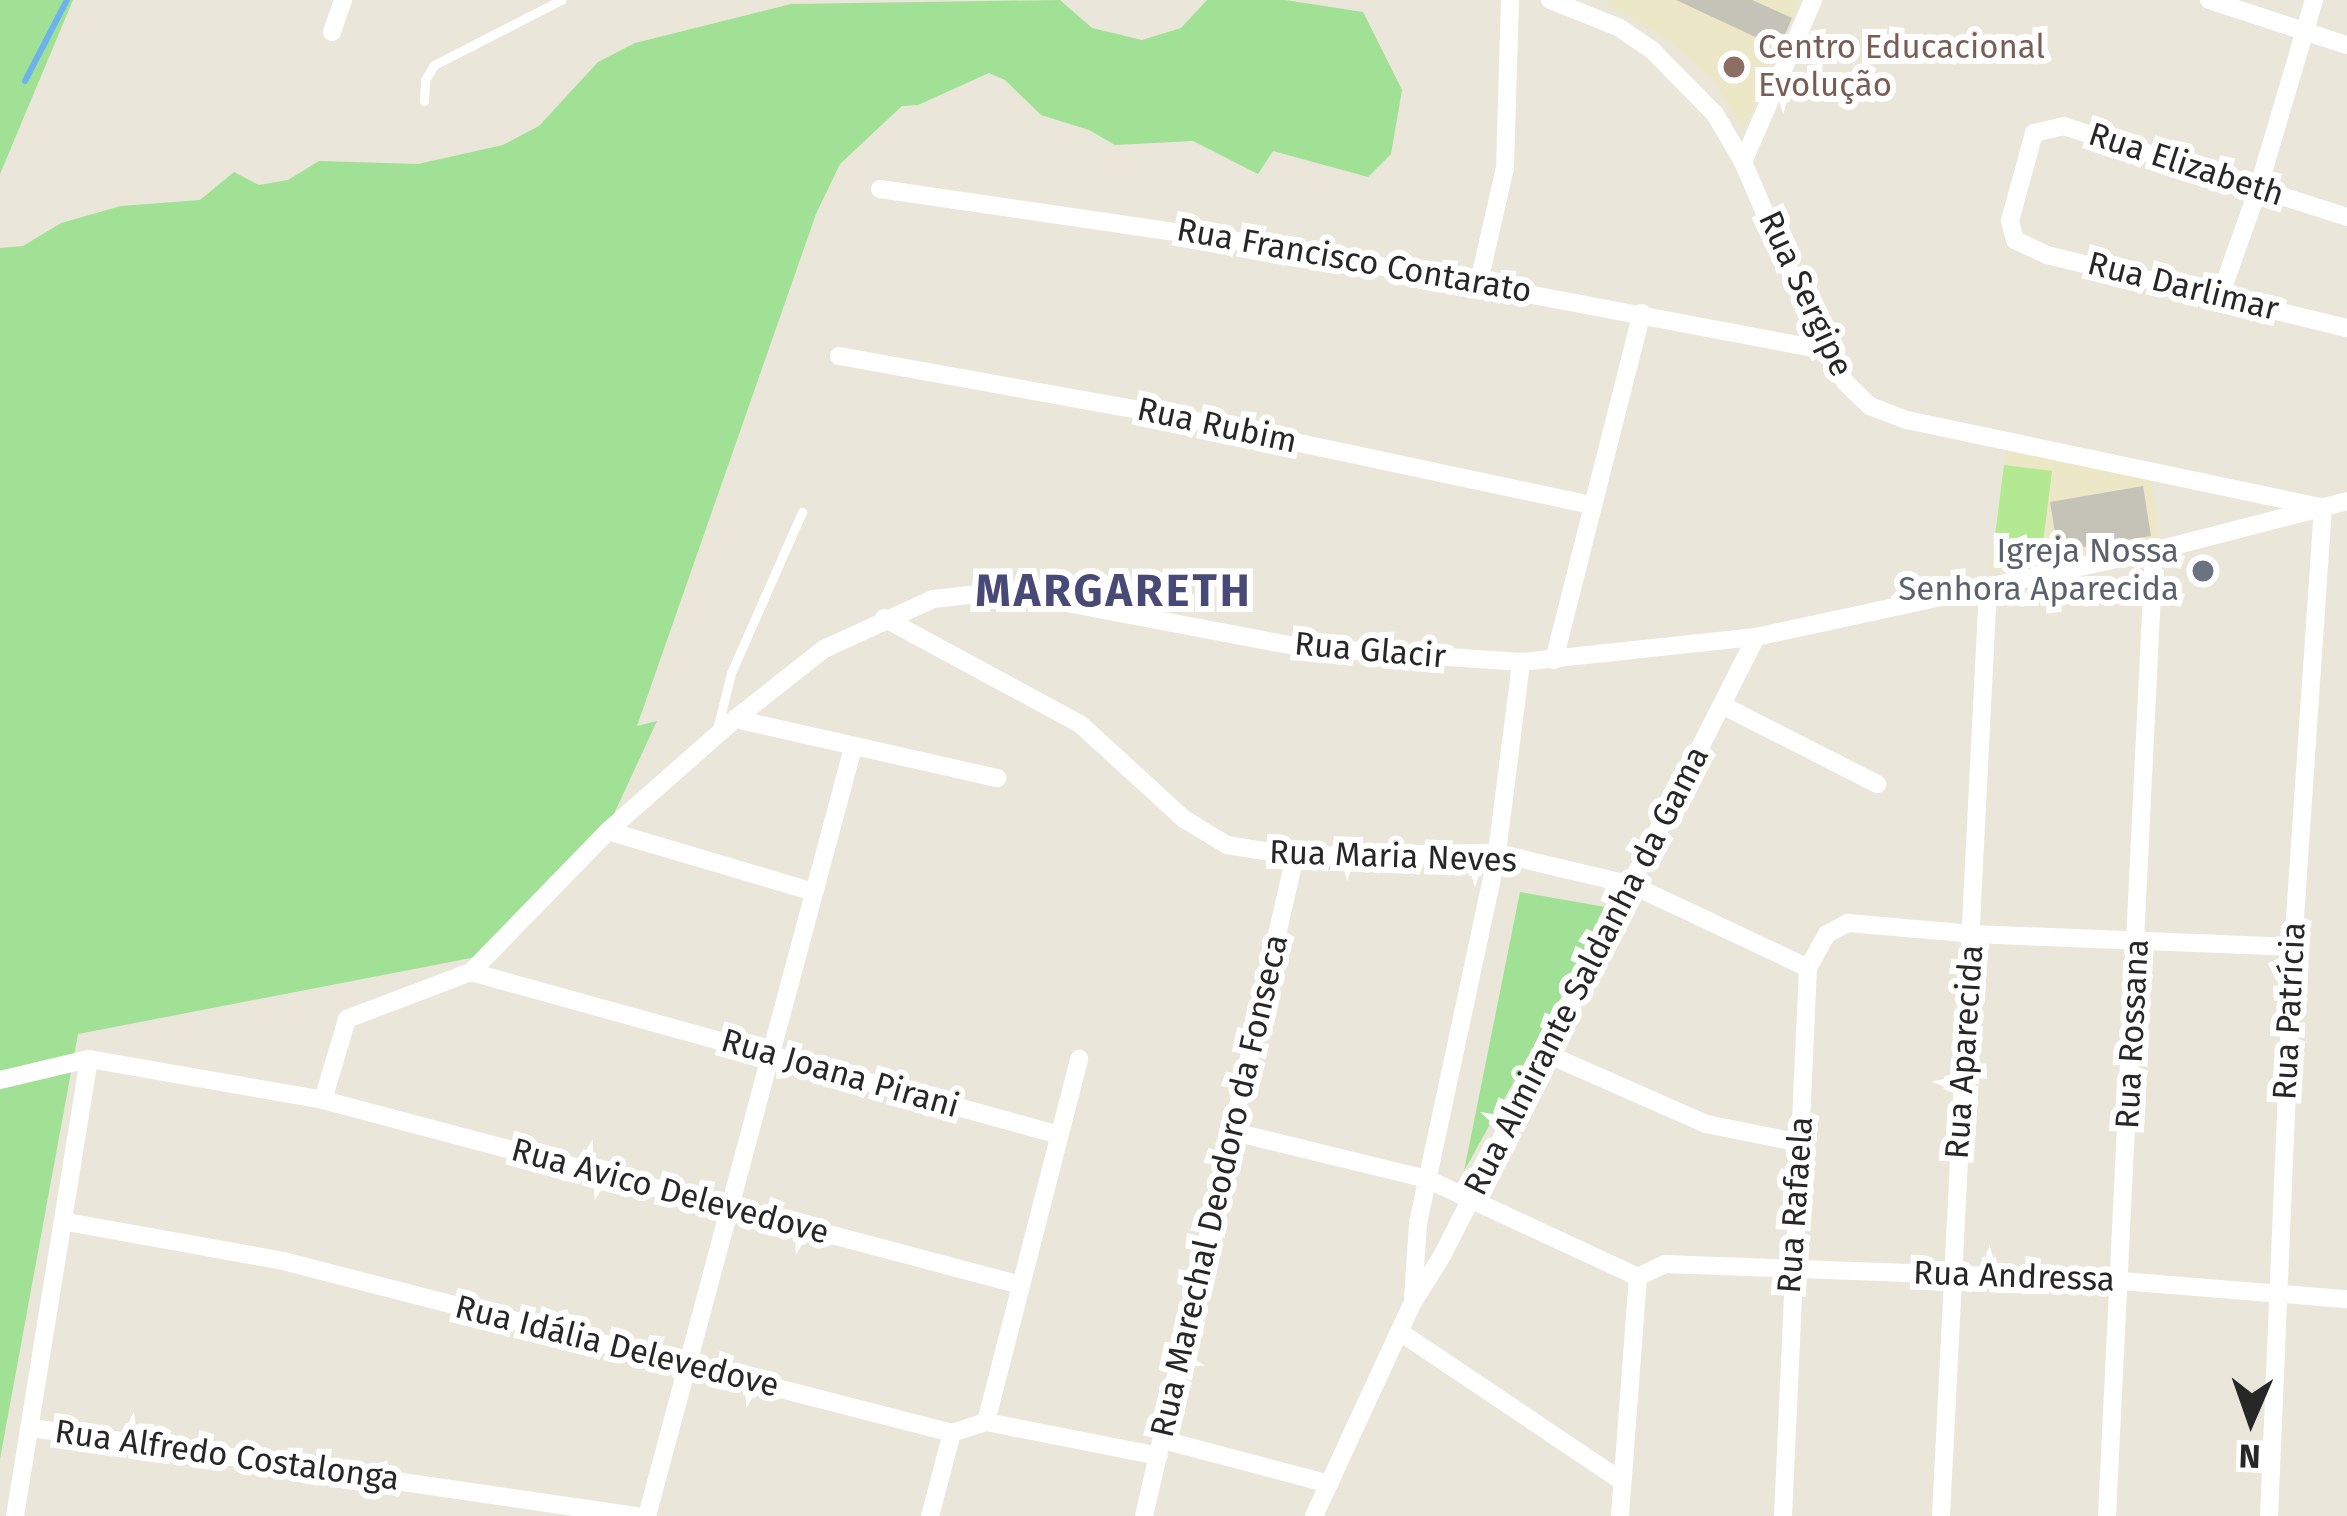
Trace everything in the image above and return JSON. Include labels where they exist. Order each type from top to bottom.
[{"type":"street","points":[[332,32],[343,0]]},
{"type":"street","points":[[1480,282],[1504,168],[1510,0]]},
{"type":"street","name":"Rua Sergipe","points":[[1550,0],[1618,27],[1652,50],[1715,114],[1743,162],[1824,350],[1856,396],[1886,415],[2324,508],[2347,501]]},
{"type":"street","points":[[1743,162],[1813,0]]},
{"type":"street","points":[[2209,0],[2347,45]]},
{"type":"street","points":[[2220,296],[2258,189],[2314,0]]},
{"type":"street","name":"Rua Elizabeth","points":[[2020,244],[2011,235],[2010,212],[2029,142],[2041,129],[2064,126],[2347,217]]},
{"type":"street","name":"Rua Francisco Contarato","points":[[880,189],[1088,216],[1480,282],[1824,350]]},
{"type":"street","name":"Rua Darlimar","points":[[2020,244],[2347,328]]},
{"type":"street","points":[[1553,660],[1642,313]]},
{"type":"street","name":"Rua Rubim","points":[[839,356],[1168,416],[1593,505]]},
{"type":"street","name":"Rua Glacir","points":[[323,1100],[347,1019],[471,972],[608,831],[735,718],[824,650],[884,618],[934,599],[988,592],[1301,647],[1521,662],[1553,660],[1756,637],[1988,589],[2324,508]]},
{"type":"street","name":"Rua Patrícia","points":[[2269,1516],[2293,947],[2324,508]]},
{"type":"street","name":"Rua Rossana","points":[[2107,1516],[2154,551]]},
{"type":"street","name":"Rua Aparecida","points":[[1941,1516],[1988,589]]},
{"type":"street","name":"Rua Maria Neves","points":[[884,618],[1080,724],[1202,833],[1250,851],[1294,856],[1497,854],[1632,885],[1808,968]]},
{"type":"street","name":"Rua Almirante Saldanha da Gama","points":[[1319,1514],[1413,1303],[1472,1197],[1756,637]]},
{"type":"street","name":"Rua Almirante Saldanha da Gama","points":[[1413,1303],[1415,1244],[1427,1179],[1497,854],[1521,662]]},
{"type":"street","points":[[1724,706],[1877,784]]},
{"type":"street","points":[[735,718],[997,778]]},
{"type":"street","points":[[646,1516],[853,748]]},
{"type":"street","points":[[608,831],[814,892]]},
{"type":"street","name":"Rua Marechal Deodoro da Fonseca","points":[[1144,1516],[1294,856]]},
{"type":"street","points":[[1808,968],[1832,930],[1858,924],[2138,943],[2293,947]]},
{"type":"street","name":"Rua Rafaela","points":[[1783,1516],[1790,1268],[1802,1143],[1808,968]]},
{"type":"street","name":"Rua Joana Pirani","points":[[471,972],[1059,1135]]},
{"type":"street","points":[[1545,1052],[1706,1124],[1802,1143]]},
{"type":"street","points":[[0,1080],[89,1059],[67,1222],[15,1516]]},
{"type":"street","name":"Rua Avico Delevedove","points":[[89,1059],[323,1100],[1017,1284]]},
{"type":"street","points":[[986,1422],[1017,1284],[1079,1059]]},
{"type":"street","points":[[1234,1132],[1427,1179],[1638,1277],[1620,1516]]},
{"type":"street","name":"Rua Idália Delevedove","points":[[67,1222],[283,1261],[952,1433]]},
{"type":"street","name":"Rua Andressa","points":[[1638,1277],[1681,1262],[2121,1281],[2347,1299]]},
{"type":"street","points":[[1400,1332],[1622,1481]]},
{"type":"street","points":[[930,1516],[952,1433],[986,1422],[1161,1448],[1329,1484]]},
{"type":"street","name":"Rua Alfredo Costalonga","points":[[32,1428],[578,1512],[636,1516]]},
{"type":"lane","points":[[424,101],[425,80],[434,65],[561,0]]},
{"type":"lane","points":[[716,735],[730,673],[802,512]]},
{"type":"shaded area","name":"Centro Educacional Evolução","points":[[1800,0],[1743,131],[1718,86],[1669,40],[1605,3]]},
{"type":"shaded area","points":[[2006,450],[2152,479],[2159,537],[1990,573]]},
{"type":"green space","points":[[0,0],[73,0],[0,174]]},
{"type":"green space","points":[[1060,0],[1092,28],[1142,40],[1181,28],[1207,0],[1285,0],[1363,12],[1402,90],[1391,154],[1368,177],[1273,151],[1258,174],[1193,141],[1115,145],[1089,130],[1041,115],[1005,80],[989,73],[918,105],[902,106],[840,164],[816,214],[637,726],[657,721],[594,857],[497,953],[78,1034],[0,1459],[0,248],[23,246],[61,223],[121,206],[200,200],[234,172],[259,185],[288,180],[319,161],[418,164],[503,145],[539,126],[598,62],[635,43],[791,4]]},
{"type":"green space","points":[[2004,465],[2052,471],[2042,550],[1994,544]]},
{"type":"green space","points":[[1520,892],[1611,908],[1464,1171]]},
{"type":"building","points":[[1676,0],[1752,0],[1792,18],[1779,48]]},
{"type":"building","points":[[2143,486],[2151,536],[2058,551],[2050,502]]},
{"type":"waterway","points":[[25,81],[67,0]]},
{"type":"place","name":"Centro Educacional Evolução","points":[[1734,67]]},
{"type":"place","name":"Igreja Nossa Senhora Aparecida","points":[[2203,571]]},
{"type":"district","name":"MARGARETH","points":[[1114,592]]}]
